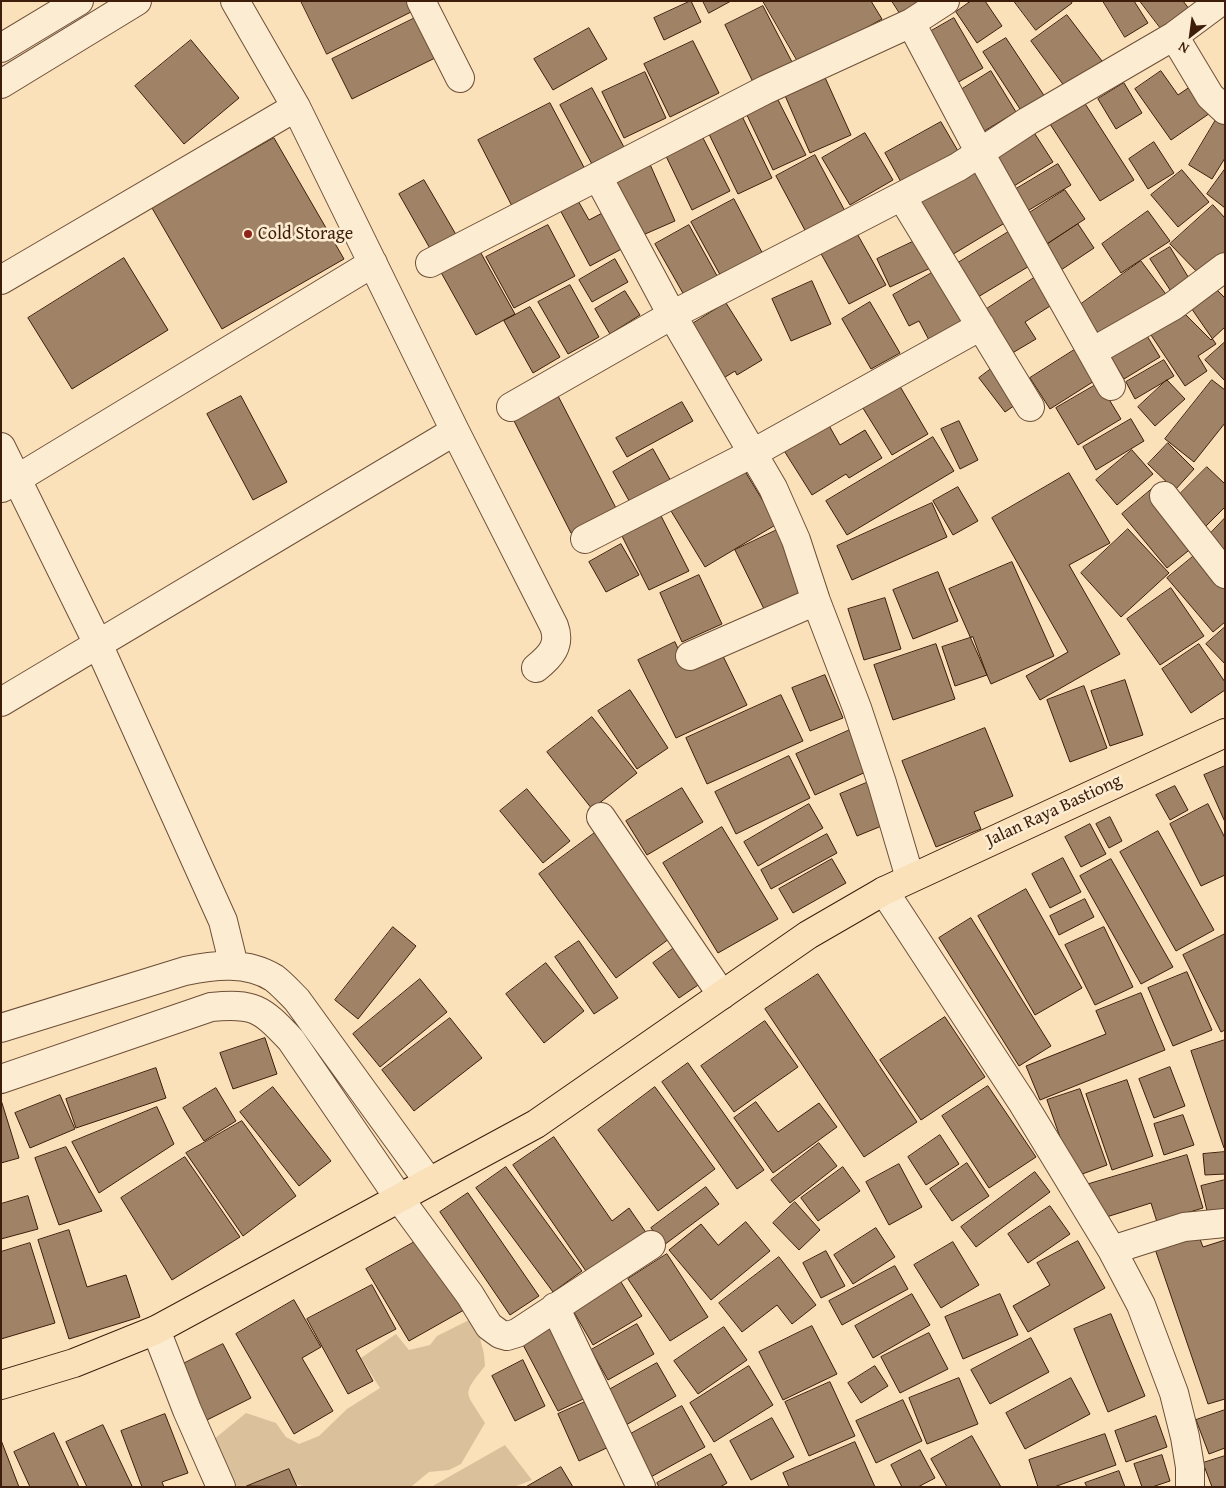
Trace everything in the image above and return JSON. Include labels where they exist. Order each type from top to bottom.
[{"type":"highway","name":"Jalan Raya Bastiong","points":[[1,1385],[74,1364],[156,1330],[547,1118],[808,935],[884,891],[1225,733]]},
{"type":"street","points":[[1,48],[79,1]]},
{"type":"street","points":[[1,84],[136,1]]},
{"type":"street","points":[[236,1],[296,107],[455,431],[554,626],[558,636],[555,646],[550,656],[536,668]]},
{"type":"street","points":[[420,1],[460,78]]},
{"type":"street","points":[[430,263],[765,90],[911,23],[945,1]]},
{"type":"street","points":[[510,407],[672,316],[902,197],[980,153],[1028,121],[1174,36],[1221,1]]},
{"type":"street","points":[[911,23],[980,153],[1111,386]]},
{"type":"street","points":[[32,30],[44,58]]},
{"type":"street","points":[[1174,36],[1210,96],[1225,110]]},
{"type":"street","points":[[1,280],[296,107]]},
{"type":"street","points":[[598,177],[672,316],[773,488],[796,540],[816,601],[844,672],[882,782],[910,878]]},
{"type":"street","points":[[902,197],[1030,407]]},
{"type":"street","points":[[9,483],[373,264]]},
{"type":"street","points":[[1092,352],[1173,306],[1225,267]]},
{"type":"street","points":[[584,539],[753,453],[981,326]]},
{"type":"street","points":[[1,702],[455,431]]},
{"type":"street","points":[[1,447],[9,483],[98,644],[223,921],[234,966]]},
{"type":"street","points":[[1164,496],[1225,574]]},
{"type":"street","points":[[690,656],[816,601]]},
{"type":"street","points":[[601,817],[722,995]]},
{"type":"street","points":[[884,891],[1022,1102],[1112,1250],[1141,1305],[1174,1393],[1185,1437],[1190,1467],[1190,1487]]},
{"type":"street","points":[[1,1028],[185,971],[207,966],[234,966],[252,969],[274,978],[297,1000],[429,1182]]},
{"type":"street","points":[[1,1079],[210,1007],[239,1005],[256,1009],[276,1023],[291,1040],[399,1198],[470,1295],[489,1326],[500,1334],[507,1336],[517,1333],[651,1246]]},
{"type":"street","points":[[1112,1250],[1184,1227],[1225,1223]]},
{"type":"street","points":[[555,1307],[641,1487]]},
{"type":"street","points":[[156,1330],[187,1410],[221,1487]]},
{"type":"shaded area","points":[[469,1320],[476,1323],[485,1366],[472,1383],[468,1394],[485,1423],[461,1464],[449,1470],[429,1472],[412,1486],[307,1487],[284,1481],[278,1487],[237,1487],[213,1440],[246,1413],[276,1423],[286,1437],[299,1444],[319,1436],[347,1409],[380,1388],[361,1358],[396,1334],[409,1350],[430,1345],[437,1336]]},
{"type":"shaded area","points":[[505,1445],[532,1480],[514,1487],[431,1487]]},
{"type":"building","points":[[301,1],[408,1],[413,11],[327,54]]},
{"type":"building","points":[[691,1],[701,22],[664,40],[654,18]]},
{"type":"building","points":[[703,1],[731,1],[709,13]]},
{"type":"building","points":[[763,1],[871,1],[882,19],[800,65]]},
{"type":"building","points":[[892,1],[928,1],[903,18]]},
{"type":"building","points":[[971,1],[985,1],[1002,26],[977,43],[956,12]]},
{"type":"building","points":[[1014,1],[1071,1],[1072,3],[1036,30]]},
{"type":"building","points":[[1103,1],[1134,1],[1148,23],[1125,37]]},
{"type":"building","points":[[1140,1],[1183,1],[1190,10],[1163,31]]},
{"type":"building","points":[[763,6],[792,62],[753,82],[725,25]]},
{"type":"building","points":[[1067,15],[1102,61],[1065,87],[1031,41]]},
{"type":"building","points":[[417,17],[437,57],[352,99],[332,59]]},
{"type":"building","points":[[954,18],[983,68],[948,88],[919,38]]},
{"type":"building","points":[[589,28],[607,59],[553,90],[534,59]]},
{"type":"building","points":[[1006,38],[1045,97],[1022,112],[983,52]]},
{"type":"building","points":[[191,40],[239,98],[184,144],[135,86]]},
{"type":"building","points":[[693,41],[719,93],[670,117],[644,64]]},
{"type":"building","points":[[991,71],[1016,112],[981,133],[956,93]]},
{"type":"building","points":[[1161,71],[1178,95],[1194,84],[1213,111],[1171,140],[1135,89]]},
{"type":"building","points":[[645,72],[666,118],[624,138],[602,92]]},
{"type":"building","points":[[823,73],[851,135],[810,153],[783,91]]},
{"type":"building","points":[[1124,83],[1142,113],[1116,129],[1098,99]]},
{"type":"building","points":[[592,88],[625,149],[593,166],[560,105]]},
{"type":"building","points":[[776,96],[806,155],[773,170],[745,111]]},
{"type":"building","points":[[1084,102],[1134,180],[1100,201],[1050,124]]},
{"type":"building","points":[[550,103],[587,173],[514,210],[478,140]]},
{"type":"building","points":[[741,114],[772,178],[738,194],[707,130]]},
{"type":"building","points":[[1217,118],[1225,123],[1225,158],[1212,179],[1189,165]]},
{"type":"building","points":[[941,122],[958,151],[901,182],[885,153]]},
{"type":"building","points":[[1033,131],[1053,162],[1009,189],[991,159]]},
{"type":"building","points":[[865,133],[893,180],[850,205],[822,158]]},
{"type":"building","points":[[701,134],[730,191],[692,210],[664,152]]},
{"type":"building","name":"Cold Storage","points":[[274,138],[344,259],[222,329],[152,208]]},
{"type":"building","points":[[1154,142],[1174,173],[1148,189],[1129,159]]},
{"type":"building","points":[[815,155],[846,213],[807,234],[776,176]]},
{"type":"building","points":[[649,162],[675,221],[636,238],[610,179]]},
{"type":"building","points":[[1058,164],[1071,185],[1019,216],[1006,195]]},
{"type":"building","points":[[975,166],[1008,221],[950,256],[917,200]]},
{"type":"building","points":[[1225,169],[1225,208],[1207,194]]},
{"type":"building","points":[[1182,170],[1209,202],[1178,227],[1151,195]]},
{"type":"building","points":[[424,180],[458,238],[432,252],[399,194]]},
{"type":"building","points":[[1065,190],[1085,219],[1039,249],[1020,219]]},
{"type":"building","points":[[577,199],[589,220],[610,209],[629,245],[590,266],[559,208]]},
{"type":"building","points":[[734,199],[766,260],[724,282],[691,222]]},
{"type":"building","points":[[1213,205],[1225,218],[1225,254],[1201,276],[1170,244]]},
{"type":"building","points":[[1148,211],[1170,241],[1121,273],[1102,244]]},
{"type":"building","points":[[1078,224],[1094,248],[1061,270],[1045,246]]},
{"type":"building","points":[[548,225],[575,276],[514,308],[486,257]]},
{"type":"building","points":[[689,225],[721,283],[688,302],[655,244]]},
{"type":"building","points":[[855,230],[886,285],[849,304],[819,250]]},
{"type":"building","points":[[1010,231],[1031,265],[973,300],[953,266]]},
{"type":"building","points":[[925,236],[939,264],[890,287],[877,259]]},
{"type":"building","points":[[477,246],[515,314],[476,335],[438,267]]},
{"type":"building","points":[[1170,247],[1193,285],[1174,296],[1150,259]]},
{"type":"building","points":[[124,258],[168,330],[72,389],[28,318]]},
{"type":"building","points":[[615,259],[628,282],[592,302],[579,280]]},
{"type":"building","points":[[1141,261],[1168,297],[1103,343],[1077,307]]},
{"type":"building","points":[[944,266],[963,323],[930,342],[919,321],[909,326],[893,295]]},
{"type":"building","points":[[1040,274],[1058,301],[1025,322],[1036,339],[1009,355],[982,312]]},
{"type":"building","points":[[812,281],[831,324],[791,341],[772,299]]},
{"type":"building","points":[[1211,284],[1225,298],[1225,327],[1211,340],[1182,311]]},
{"type":"building","points":[[570,285],[599,337],[568,354],[538,302]]},
{"type":"building","points":[[625,291],[640,315],[610,334],[595,309]]},
{"type":"building","points":[[870,302],[900,353],[871,369],[842,319]]},
{"type":"building","points":[[1187,302],[1216,344],[1198,356],[1207,371],[1185,386],[1147,329]]},
{"type":"building","points":[[726,303],[762,360],[737,375],[735,371],[722,379],[689,326]]},
{"type":"building","points":[[530,307],[560,357],[533,373],[504,321]]},
{"type":"building","points":[[1144,331],[1160,357],[1124,379],[1108,353]]},
{"type":"building","points":[[1225,342],[1225,381],[1205,360]]},
{"type":"building","points":[[1079,347],[1099,378],[1050,409],[1030,378]]},
{"type":"building","points":[[1164,360],[1174,376],[1135,399],[1126,382]]},
{"type":"building","points":[[995,366],[1021,401],[1005,412],[979,378]]},
{"type":"building","points":[[1167,380],[1185,399],[1155,426],[1138,407]]},
{"type":"building","points":[[1212,380],[1225,390],[1225,423],[1194,462],[1165,439]]},
{"type":"building","points":[[898,383],[928,434],[892,455],[861,405]]},
{"type":"building","points":[[1099,383],[1121,419],[1078,445],[1056,408]]},
{"type":"building","points":[[556,392],[617,510],[571,533],[511,415]]},
{"type":"building","points":[[241,396],[287,482],[253,500],[207,414]]},
{"type":"building","points":[[682,402],[693,421],[627,457],[616,438]]},
{"type":"building","points":[[1131,419],[1144,441],[1096,470],[1083,447]]},
{"type":"building","points":[[959,421],[978,460],[960,469],[941,429]]},
{"type":"building","points":[[827,422],[840,445],[865,430],[882,458],[849,478],[846,474],[812,495],[783,449]]},
{"type":"building","points":[[933,437],[954,471],[847,535],[826,501]]},
{"type":"building","points":[[1168,443],[1194,469],[1175,490],[1148,464]]},
{"type":"building","points":[[653,449],[672,483],[632,506],[613,472]]},
{"type":"building","points":[[1132,450],[1153,474],[1117,505],[1096,480]]},
{"type":"building","points":[[1207,467],[1225,484],[1225,507],[1202,530],[1173,501]]},
{"type":"building","points":[[743,468],[777,524],[705,567],[671,511]]},
{"type":"building","points":[[1069,473],[1110,543],[1069,565],[1120,654],[1040,700],[1026,676],[1068,652],[992,518]]},
{"type":"building","points":[[958,487],[978,521],[953,535],[933,501]]},
{"type":"building","points":[[1152,489],[1198,543],[1167,568],[1122,514]]},
{"type":"building","points":[[932,503],[947,537],[852,580],[837,546]]},
{"type":"building","points":[[657,508],[689,571],[649,590],[618,528]]},
{"type":"building","points":[[1225,518],[1225,550],[1209,535]]},
{"type":"building","points":[[1128,529],[1169,573],[1121,617],[1081,573]]},
{"type":"building","points":[[777,530],[807,589],[764,609],[735,550]]},
{"type":"building","points":[[621,544],[639,575],[606,592],[589,562]]},
{"type":"building","points":[[1195,555],[1225,590],[1225,622],[1213,632],[1167,578]]},
{"type":"building","points":[[1012,562],[1054,656],[991,684],[949,589]]},
{"type":"building","points":[[938,572],[958,621],[913,639],[893,590]]},
{"type":"building","points":[[699,575],[722,624],[682,642],[660,593]]},
{"type":"building","points":[[1171,588],[1204,636],[1160,665],[1127,619]]},
{"type":"building","points":[[885,598],[901,649],[864,660],[848,609]]},
{"type":"building","points":[[1225,627],[1225,664],[1206,644]]},
{"type":"building","points":[[973,637],[987,675],[955,686],[942,647]]},
{"type":"building","points":[[675,642],[687,668],[721,652],[747,705],[676,738],[638,660]]},
{"type":"building","points":[[936,644],[955,699],[893,720],[874,665]]},
{"type":"building","points":[[1199,644],[1225,682],[1225,690],[1191,713],[1162,669]]},
{"type":"building","points":[[825,675],[843,718],[810,731],[792,688]]},
{"type":"building","points":[[1125,680],[1143,735],[1110,746],[1091,691]]},
{"type":"building","points":[[1084,686],[1107,748],[1070,762],[1047,700]]},
{"type":"building","points":[[630,690],[668,748],[637,769],[598,711]]},
{"type":"building","points":[[781,695],[803,741],[707,784],[686,738]]},
{"type":"building","points":[[592,717],[637,773],[592,809],[547,752]]},
{"type":"building","points":[[985,728],[1013,796],[974,812],[981,829],[936,847],[902,761]]},
{"type":"building","points":[[850,730],[868,771],[815,795],[796,754]]},
{"type":"building","points":[[789,756],[810,798],[736,834],[715,792]]},
{"type":"building","points":[[1225,766],[1225,822],[1204,775]]},
{"type":"building","points":[[871,781],[889,823],[857,836],[840,794]]},
{"type":"building","points":[[1175,786],[1188,810],[1170,820],[1156,795]]},
{"type":"building","points":[[682,788],[703,822],[647,855],[626,821]]},
{"type":"building","points":[[527,789],[570,841],[543,863],[500,811]]},
{"type":"building","points":[[809,804],[823,828],[758,866],[744,842]]},
{"type":"building","points":[[1208,804],[1225,838],[1225,875],[1201,886],[1170,824]]},
{"type":"building","points":[[1110,817],[1122,841],[1109,848],[1096,824]]},
{"type":"building","points":[[1090,824],[1106,854],[1081,867],[1065,837]]},
{"type":"building","points":[[722,827],[778,919],[718,953],[663,863]]},
{"type":"building","points":[[1158,831],[1214,930],[1176,951],[1120,852]]},
{"type":"building","points":[[596,832],[673,936],[616,978],[539,874]]},
{"type":"building","points":[[827,834],[837,853],[771,889],[761,870]]},
{"type":"building","points":[[1063,858],[1081,892],[1050,908],[1032,874]]},
{"type":"building","points":[[832,859],[846,883],[793,913],[779,889]]},
{"type":"building","points":[[1111,859],[1173,967],[1141,984],[1080,876]]},
{"type":"building","points":[[1026,889],[1082,988],[1035,1015],[978,916]]},
{"type":"building","points":[[1085,899],[1094,917],[1059,935],[1050,916]]},
{"type":"building","points":[[971,918],[1051,1046],[1019,1066],[939,938]]},
{"type":"building","points":[[393,927],[416,946],[358,1019],[335,1000]]},
{"type":"building","points":[[1104,927],[1133,987],[1095,1005],[1065,945]]},
{"type":"building","points":[[1225,934],[1225,1030],[1221,1032],[1183,955]]},
{"type":"building","points":[[579,941],[618,998],[594,1014],[555,957]]},
{"type":"building","points":[[681,943],[707,979],[679,998],[653,963]]},
{"type":"building","points":[[546,963],[584,1011],[544,1043],[506,994]]},
{"type":"building","points":[[1187,972],[1212,1030],[1173,1046],[1148,988]]},
{"type":"building","points":[[818,974],[917,1122],[864,1157],[765,1009]]},
{"type":"building","points":[[420,979],[447,1012],[380,1067],[353,1034]]},
{"type":"building","points":[[1141,993],[1165,1050],[1040,1100],[1026,1066],[1106,1034],[1096,1011]]},
{"type":"building","points":[[945,1017],[985,1077],[921,1120],[880,1060]]},
{"type":"building","points":[[450,1018],[482,1058],[414,1111],[382,1070]]},
{"type":"building","points":[[765,1021],[798,1067],[734,1112],[701,1066]]},
{"type":"building","points":[[265,1038],[277,1074],[233,1089],[220,1053]]},
{"type":"building","points":[[1225,1040],[1225,1148],[1224,1148],[1191,1051]]},
{"type":"building","points":[[688,1063],[764,1170],[737,1189],[662,1082]]},
{"type":"building","points":[[1170,1067],[1185,1106],[1154,1118],[1139,1079]]},
{"type":"building","points":[[156,1068],[166,1098],[76,1128],[66,1099]]},
{"type":"building","points":[[1127,1080],[1153,1156],[1112,1170],[1086,1094]]},
{"type":"building","points":[[988,1086],[1036,1157],[989,1188],[942,1116]]},
{"type":"building","points":[[273,1087],[331,1161],[299,1186],[240,1112]]},
{"type":"building","points":[[655,1087],[715,1169],[658,1211],[598,1130]]},
{"type":"building","points":[[216,1088],[236,1121],[204,1141],[183,1108]]},
{"type":"building","points":[[1080,1089],[1107,1165],[1074,1177],[1047,1100]]},
{"type":"building","points":[[60,1095],[75,1129],[30,1148],[15,1113]]},
{"type":"building","points":[[756,1102],[778,1132],[819,1103],[837,1127],[773,1173],[734,1118]]},
{"type":"building","points":[[1,1104],[19,1158],[1,1163]]},
{"type":"building","points":[[157,1107],[174,1144],[99,1193],[72,1142]]},
{"type":"building","points":[[1183,1115],[1194,1145],[1164,1155],[1154,1124]]},
{"type":"building","points":[[242,1121],[296,1196],[243,1236],[186,1153]]},
{"type":"building","points":[[940,1135],[959,1164],[926,1185],[908,1157]]},
{"type":"building","points":[[554,1137],[612,1221],[629,1208],[647,1234],[588,1274],[513,1165]]},
{"type":"building","points":[[819,1143],[837,1166],[790,1203],[771,1180]]},
{"type":"building","points":[[66,1147],[102,1211],[59,1225],[35,1158]]},
{"type":"building","points":[[1225,1152],[1225,1174],[1205,1175],[1203,1154]]},
{"type":"building","points":[[1187,1155],[1203,1208],[1157,1222],[1151,1203],[1100,1219],[1089,1184]]},
{"type":"building","points":[[185,1157],[240,1237],[172,1280],[121,1198]]},
{"type":"building","points":[[967,1163],[989,1196],[952,1221],[930,1189]]},
{"type":"building","points":[[899,1164],[922,1207],[889,1225],[866,1182]]},
{"type":"building","points":[[506,1167],[582,1271],[553,1292],[476,1188]]},
{"type":"building","points":[[843,1167],[860,1191],[818,1221],[801,1198]]},
{"type":"building","points":[[1035,1172],[1050,1192],[976,1247],[961,1227]]},
{"type":"building","points":[[1225,1180],[1225,1214],[1209,1219],[1201,1186]]},
{"type":"building","points":[[706,1187],[719,1204],[664,1245],[651,1228]]},
{"type":"building","points":[[468,1193],[539,1296],[510,1315],[440,1212]]},
{"type":"building","points":[[28,1196],[38,1229],[1,1239],[1,1204]]},
{"type":"building","points":[[795,1202],[820,1230],[799,1250],[773,1223]]},
{"type":"building","points":[[1050,1206],[1070,1234],[1028,1263],[1008,1234]]},
{"type":"building","points":[[746,1222],[770,1251],[711,1300],[669,1250],[701,1224],[718,1245]]},
{"type":"building","points":[[876,1228],[895,1257],[853,1284],[834,1255]]},
{"type":"building","points":[[69,1230],[87,1287],[126,1275],[140,1317],[69,1339],[38,1240]]},
{"type":"building","points":[[429,1234],[471,1306],[409,1341],[366,1269]]},
{"type":"building","points":[[1198,1234],[1203,1247],[1225,1240],[1225,1399],[1208,1404],[1155,1249]]},
{"type":"building","points":[[1078,1241],[1105,1288],[1028,1332],[1013,1306],[1050,1285],[1037,1263]]},
{"type":"building","points":[[953,1242],[979,1285],[941,1308],[914,1265]]},
{"type":"building","points":[[30,1243],[55,1323],[1,1339],[1,1252]]},
{"type":"building","points":[[826,1251],[845,1286],[821,1298],[803,1263]]},
{"type":"building","points":[[667,1254],[708,1317],[670,1341],[628,1279]]},
{"type":"building","points":[[779,1257],[816,1305],[792,1324],[777,1305],[742,1332],[719,1303]]},
{"type":"building","points":[[895,1266],[908,1289],[842,1325],[829,1301]]},
{"type":"building","points":[[616,1274],[642,1316],[593,1345],[568,1302]]},
{"type":"building","points":[[372,1285],[396,1329],[356,1350],[373,1381],[348,1394],[307,1319]]},
{"type":"building","points":[[912,1294],[930,1325],[873,1358],[855,1326]]},
{"type":"building","points":[[1000,1294],[1018,1335],[963,1359],[945,1317]]},
{"type":"building","points":[[294,1300],[321,1347],[302,1358],[333,1411],[294,1434],[236,1334]]},
{"type":"building","points":[[1111,1314],[1145,1396],[1108,1412],[1074,1329]]},
{"type":"building","points":[[556,1321],[594,1394],[558,1411],[520,1339]]},
{"type":"building","points":[[637,1324],[654,1354],[608,1380],[591,1350]]},
{"type":"building","points":[[812,1326],[837,1374],[783,1400],[759,1352]]},
{"type":"building","points":[[724,1327],[747,1360],[698,1394],[674,1361]]},
{"type":"building","points":[[929,1333],[948,1369],[900,1393],[881,1357]]},
{"type":"building","points":[[1031,1338],[1049,1372],[990,1404],[971,1370]]},
{"type":"building","points":[[223,1344],[251,1398],[203,1422],[175,1368]]},
{"type":"building","points":[[523,1360],[545,1406],[515,1421],[492,1376]]},
{"type":"building","points":[[657,1363],[676,1396],[626,1425],[607,1391]]},
{"type":"building","points":[[749,1366],[773,1405],[714,1442],[690,1403]]},
{"type":"building","points":[[875,1366],[888,1386],[861,1403],[848,1383]]},
{"type":"building","points":[[959,1378],[978,1424],[927,1444],[909,1398]]},
{"type":"building","points":[[1071,1378],[1090,1414],[1025,1449],[1006,1413]]},
{"type":"building","points":[[830,1382],[855,1436],[809,1456],[785,1402]]},
{"type":"building","points":[[594,1398],[615,1444],[579,1461],[558,1414]]},
{"type":"building","points":[[903,1400],[922,1441],[876,1463],[856,1421]]},
{"type":"building","points":[[682,1406],[705,1447],[649,1478],[625,1437]]},
{"type":"building","points":[[1225,1410],[1225,1448],[1209,1454],[1196,1420]]},
{"type":"building","points":[[165,1414],[188,1473],[162,1482],[164,1487],[142,1487],[121,1431]]},
{"type":"building","points":[[1156,1416],[1167,1447],[1126,1462],[1115,1431]]},
{"type":"building","points":[[772,1418],[794,1457],[751,1480],[730,1441]]},
{"type":"building","points":[[103,1425],[132,1486],[87,1487],[66,1442]]},
{"type":"building","points":[[54,1433],[79,1487],[30,1487],[14,1452]]},
{"type":"building","points":[[1105,1434],[1116,1465],[1054,1487],[1038,1487],[1029,1460]]},
{"type":"building","points":[[972,1436],[1001,1487],[947,1487],[931,1459]]},
{"type":"building","points":[[1,1440],[19,1487],[1,1487]]},
{"type":"building","points":[[855,1442],[875,1487],[789,1487],[783,1473]]},
{"type":"building","points":[[920,1450],[935,1478],[918,1487],[902,1487],[891,1465]]},
{"type":"building","points":[[711,1454],[727,1483],[720,1487],[659,1487],[657,1483]]},
{"type":"building","points":[[1162,1455],[1170,1481],[1152,1487],[1142,1487],[1134,1464]]},
{"type":"building","points":[[1225,1456],[1225,1487],[1212,1487],[1203,1463]]},
{"type":"building","points":[[561,1467],[573,1487],[526,1487]]},
{"type":"building","points":[[289,1469],[297,1487],[247,1486]]},
{"type":"building","points":[[1119,1471],[1125,1487],[1087,1487],[1085,1483]]},
{"type":"place","name":"Cold Storage","points":[[248,234]]}]
